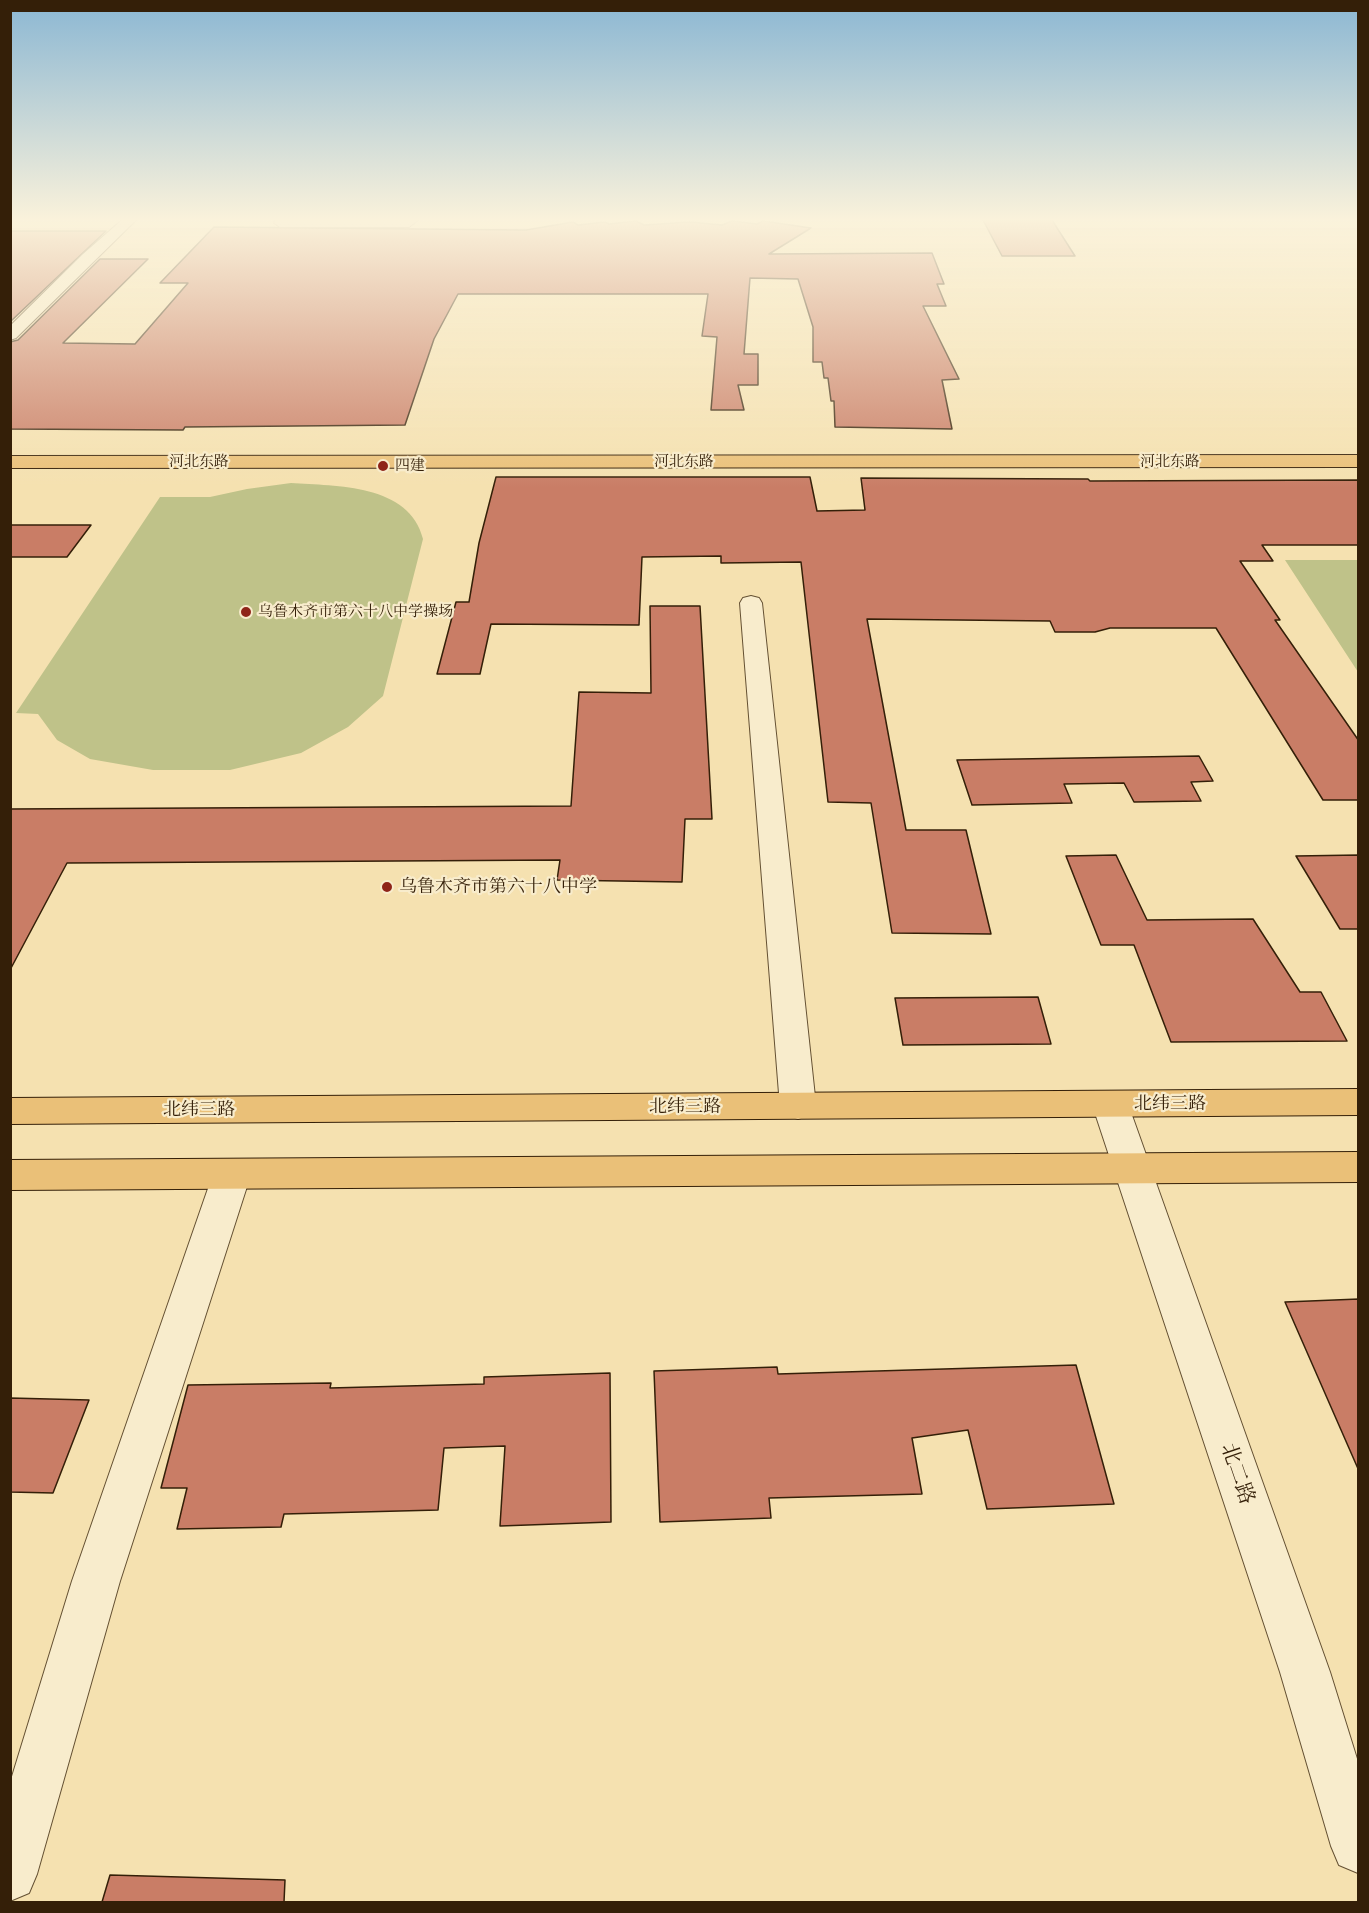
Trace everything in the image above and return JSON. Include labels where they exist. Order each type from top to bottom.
[{"type":"main road","points":[[10,452],[1359,451]]},
{"type":"main road","name":"河北东路","points":[[10,462],[1359,461]]},
{"type":"main road","name":"北纬三路","points":[[10,1112],[1359,1102]]},
{"type":"main road","points":[[10,1175],[1359,1167]]},
{"type":"street","points":[[10,335],[36,309]]},
{"type":"street","points":[[751,603],[798,1106]]},
{"type":"street","name":"北二路","points":[[1110,1104],[1305,1672],[1359,1846]]},
{"type":"street","points":[[10,1874],[96,1581],[232,1174]]},
{"type":"green space","points":[[291,483],[349,488],[387,498],[403,507],[415,521],[423,539],[383,696],[348,727],[301,753],[230,770],[153,770],[90,759],[57,740],[38,714],[16,713],[160,497],[210,497]]},
{"type":"green space","points":[[1285,560],[1358,560],[1358,672]]},
{"type":"building","points":[[10,309],[23,309],[10,322]]},
{"type":"building","points":[[49,309],[97,309],[63,343],[135,344],[165,309],[450,309],[434,339],[405,425],[185,427],[183,430],[10,429],[10,342],[18,340]]},
{"type":"building","points":[[706,309],[748,309],[744,354],[758,354],[758,385],[738,385],[744,410],[711,410],[717,337],[702,336]]},
{"type":"building","points":[[807,309],[925,309],[959,379],[942,380],[952,429],[835,427],[834,401],[831,401],[828,378],[824,378],[822,362],[813,362],[813,327]]},
{"type":"building","points":[[496,477],[810,477],[817,511],[865,510],[861,478],[1088,479],[1090,481],[1359,480],[1359,545],[1262,545],[1273,561],[1240,561],[1280,620],[1275,620],[1359,741],[1359,800],[1323,800],[1216,628],[1110,628],[1095,632],[1055,632],[1050,621],[867,619],[906,830],[966,830],[991,934],[892,933],[871,803],[828,802],[801,562],[721,563],[721,556],[642,557],[639,625],[491,624],[480,674],[437,674],[456,602],[469,602],[479,543]]},
{"type":"building","points":[[10,525],[91,525],[67,557],[10,557]]},
{"type":"building","points":[[650,606],[700,606],[712,819],[685,819],[682,882],[557,880],[560,860],[67,863],[10,970],[10,809],[571,806],[579,692],[651,693]]},
{"type":"building","points":[[1199,756],[1213,781],[1191,782],[1201,801],[1134,802],[1124,783],[1064,784],[1072,803],[972,805],[957,760]]},
{"type":"building","points":[[1116,855],[1147,920],[1253,919],[1300,992],[1321,992],[1347,1041],[1171,1042],[1134,945],[1101,945],[1066,856]]},
{"type":"building","points":[[1359,855],[1359,929],[1340,929],[1296,856]]},
{"type":"building","points":[[1038,997],[1051,1044],[903,1045],[895,998]]},
{"type":"building","points":[[1359,1299],[1359,1471],[1285,1302]]},
{"type":"building","points":[[1076,1365],[1114,1504],[987,1509],[968,1430],[912,1438],[922,1494],[769,1498],[771,1518],[660,1522],[654,1371],[777,1367],[778,1374]]},
{"type":"building","points":[[610,1373],[611,1522],[500,1526],[505,1446],[444,1448],[438,1510],[284,1514],[281,1527],[177,1529],[187,1488],[161,1488],[188,1385],[331,1383],[330,1388],[484,1384],[484,1377]]},
{"type":"building","points":[[10,1398],[89,1400],[53,1493],[10,1492]]},
{"type":"building","points":[[110,1875],[285,1880],[284,1902],[102,1902]]},
{"type":"place","name":"四建","points":[[383,466]]},
{"type":"place","name":"乌鲁木齐市第六十八中学操场","points":[[246,612]]},
{"type":"place","name":"乌鲁木齐市第六十八中学","points":[[387,887]]}]
